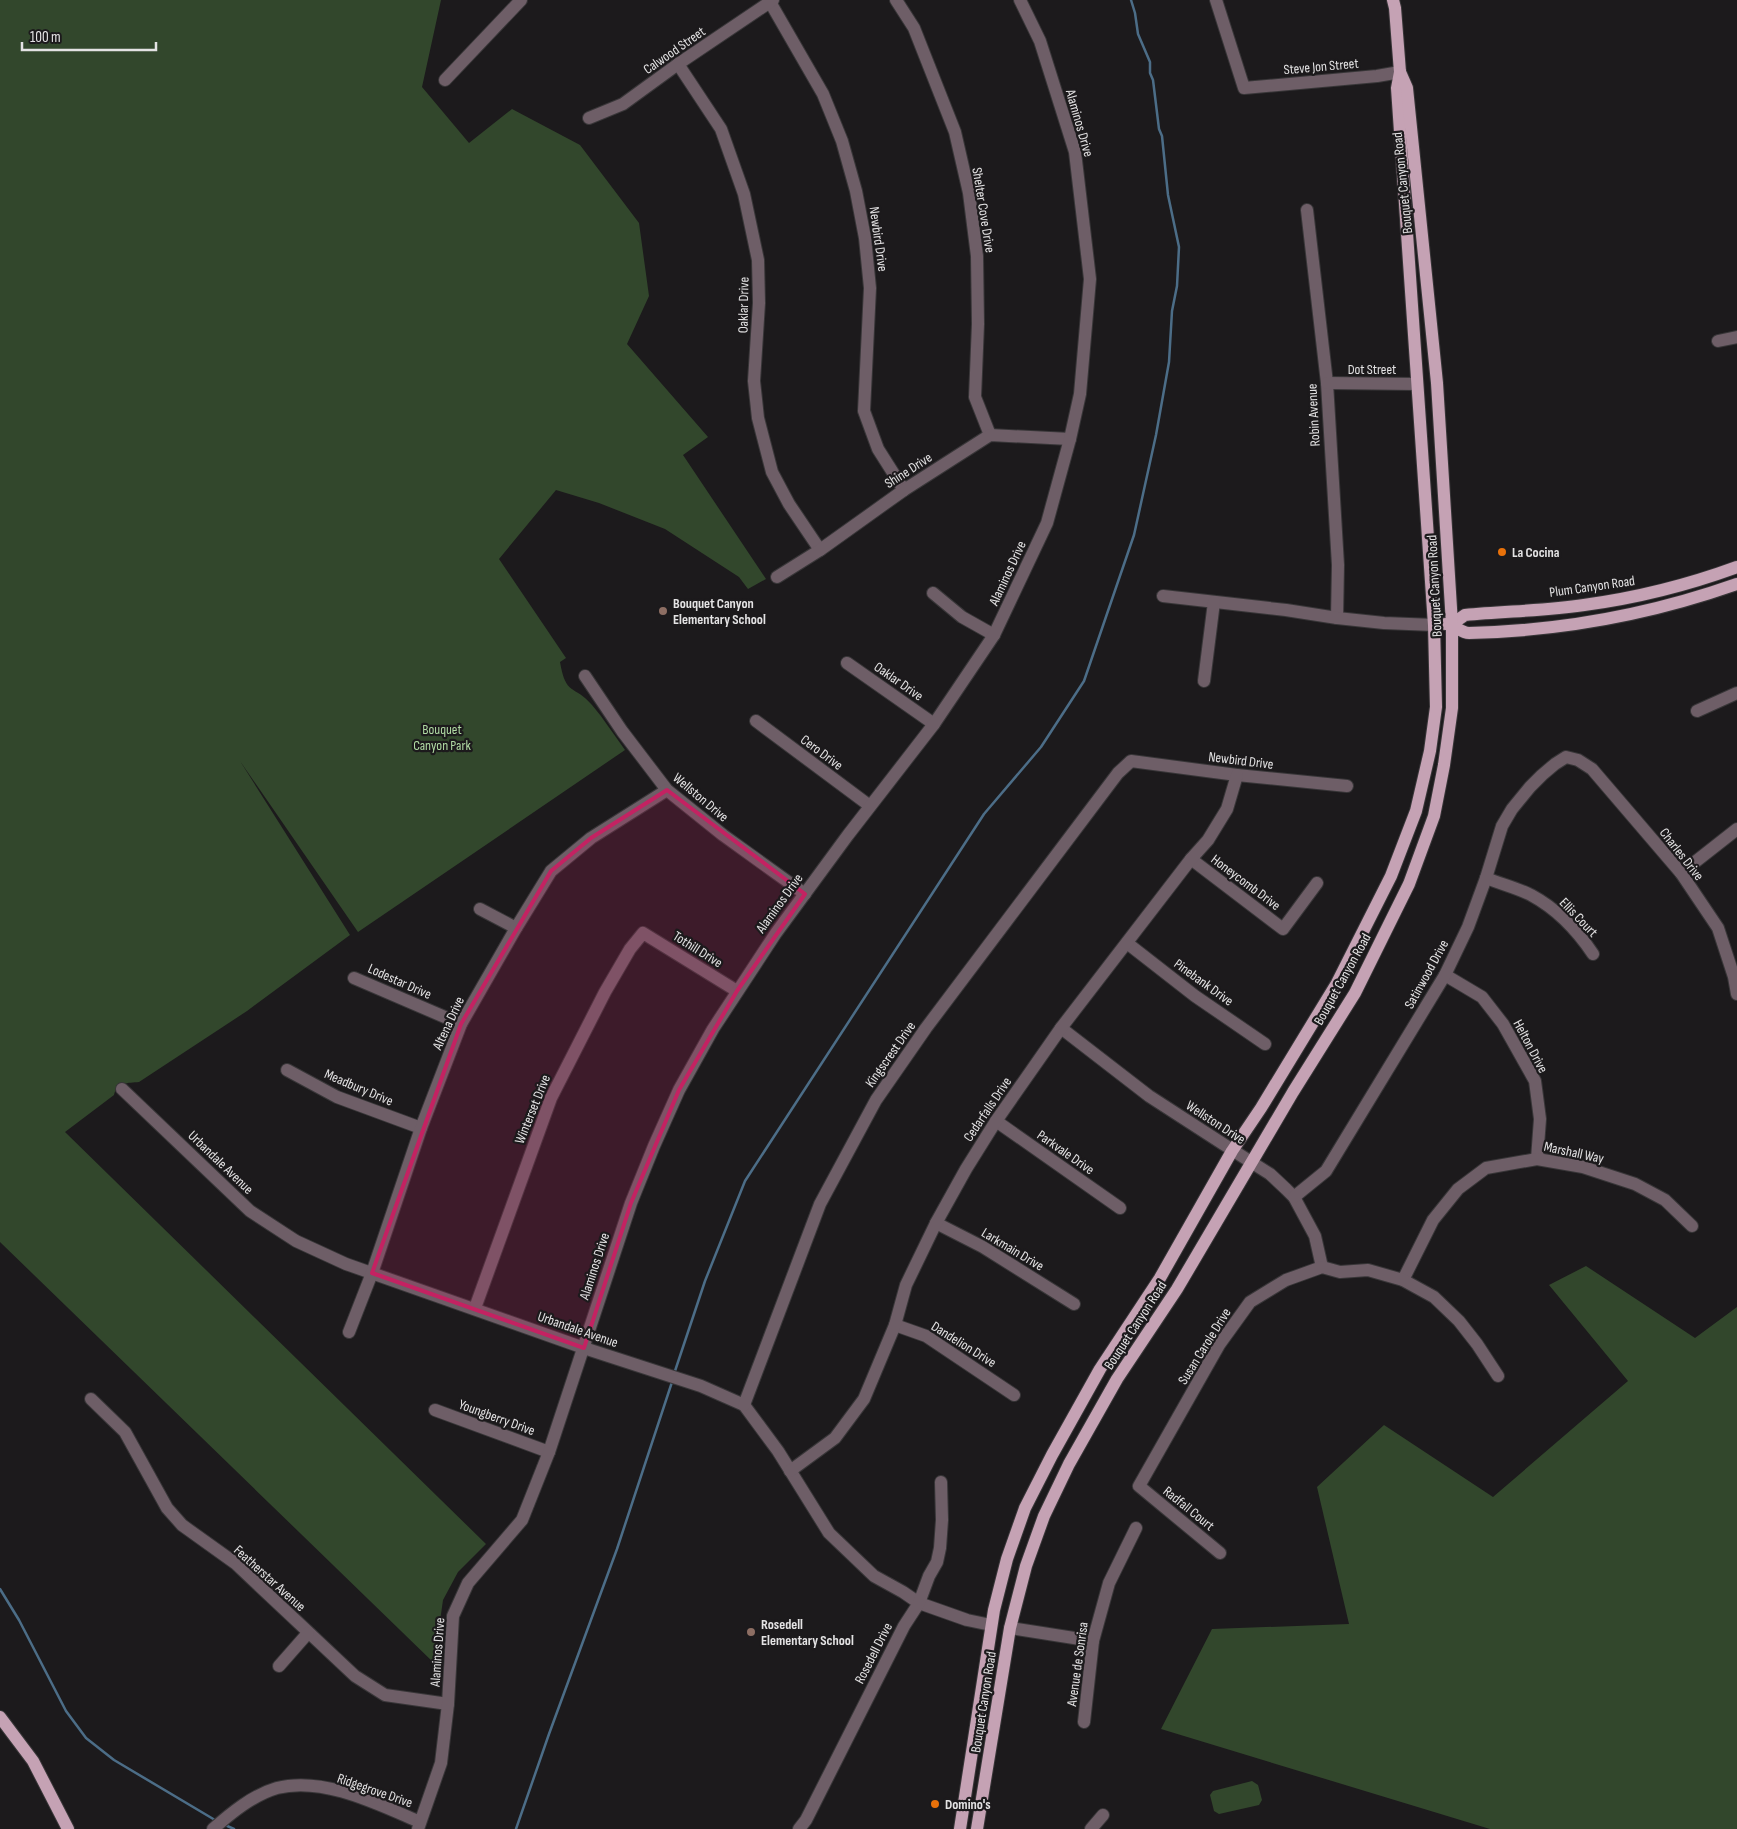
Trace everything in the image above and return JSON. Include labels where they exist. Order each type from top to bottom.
[{"type":"main road","name":"Bouquet Canyon Road","points":[[960,1829],[991,1624],[1007,1559],[1025,1508],[1100,1369],[1160,1278],[1232,1150],[1261,1108],[1337,983],[1391,876],[1416,811],[1430,751],[1436,707],[1434,625],[1397,88],[1400,72],[1395,8],[1392,0]]},
{"type":"main road","name":"Bouquet Canyon Road","points":[[978,1829],[1010,1628],[1026,1566],[1044,1516],[1069,1464],[1117,1379],[1177,1289],[1251,1162],[1355,993],[1409,884],[1434,816],[1444,766],[1452,708],[1452,624],[1438,383],[1407,88],[1400,72]]},
{"type":"main road","points":[[1412,299],[1414,294],[1421,291],[1426,293],[1429,298]]},
{"type":"main road","points":[[1420,426],[1429,437],[1442,444]]},
{"type":"main road","name":"Plum Canyon Road","points":[[1434,625],[1452,624],[1466,615],[1583,605],[1630,597],[1684,584],[1737,567]]},
{"type":"main road","name":"Plum Canyon Road","points":[[1452,624],[1466,633],[1592,621],[1649,611],[1698,598],[1737,584]]},
{"type":"main road","points":[[991,1624],[1010,1628]]},
{"type":"main road","points":[[0,1717],[33,1761],[68,1829]]},
{"type":"main road","points":[[964,1796],[970,1787],[975,1788],[969,1829]]},
{"type":"street","points":[[445,80],[521,0]]},
{"type":"street","name":"Shelter Cove Drive","points":[[896,0],[914,28],[955,132],[969,193],[977,256],[978,324],[975,396],[990,435]]},
{"type":"street","name":"Alaminos Drive","points":[[419,1826],[441,1763],[448,1704],[453,1616],[468,1583],[522,1520],[549,1452],[630,1203],[654,1146],[688,1075],[736,991],[870,806],[934,724],[994,635],[1047,523],[1080,394],[1090,279],[1075,152],[1040,41],[1020,0]]},
{"type":"street","name":"Steve Jon Street","points":[[1216,0],[1244,88],[1377,76],[1400,72]]},
{"type":"street","name":"Calwood Street","points":[[589,118],[623,104],[771,1]]},
{"type":"street","name":"Newbird Drive","points":[[771,1],[823,94],[842,141],[856,191],[865,238],[870,288],[864,411],[878,449],[904,490]]},
{"type":"street","name":"Oaklar Drive","points":[[678,64],[721,129],[744,194],[758,260],[759,303],[754,381],[758,418],[772,472],[789,504],[820,550]]},
{"type":"street","name":"Robin Avenue","points":[[1307,210],[1327,383],[1338,565],[1337,618]]},
{"type":"street","points":[[1718,341],[1737,337]]},
{"type":"street","name":"Dot Street","points":[[1327,383],[1417,384]]},
{"type":"street","points":[[990,435],[1070,439]]},
{"type":"street","name":"Shine Drive","points":[[777,577],[820,550],[904,490],[990,435]]},
{"type":"street","points":[[933,593],[962,617],[994,635]]},
{"type":"street","name":"Plum Canyon Road","points":[[1163,596],[1286,610],[1337,618],[1399,624],[1434,625]]},
{"type":"street","points":[[1204,681],[1214,602]]},
{"type":"street","name":"Oaklar Drive","points":[[847,663],[934,724]]},
{"type":"street","name":"Wellston Drive","points":[[585,676],[627,738],[667,790],[723,835],[805,894]]},
{"type":"street","points":[[1697,711],[1737,693]]},
{"type":"street","name":"Cero Drive","points":[[756,721],[870,806]]},
{"type":"street","name":"Charles Drive","points":[[1566,758],[1578,760],[1592,769],[1681,873],[1718,928],[1734,977],[1737,994]]},
{"type":"street","name":"Satinwood Drive","points":[[1294,1197],[1326,1171],[1445,975],[1468,927],[1502,826],[1512,809],[1542,775],[1566,758]]},
{"type":"street","name":"Newbird Drive","points":[[1131,761],[1237,776],[1347,786]]},
{"type":"street","name":"Kingscrest Drive","points":[[744,1405],[820,1204],[876,1100],[926,1028],[1016,908],[1118,773],[1131,761]]},
{"type":"street","name":"Cedarfalls Drive","points":[[790,1471],[835,1438],[864,1399],[895,1324],[906,1285],[936,1223],[996,1121],[1061,1028],[1191,859],[1208,840],[1227,809],[1237,776]]},
{"type":"street","name":"Altena Drive","points":[[349,1332],[372,1273],[421,1128],[461,1024],[516,928],[551,871],[592,838],[667,790]]},
{"type":"street","points":[[1681,873],[1737,829]]},
{"type":"street","name":"Honeycomb Drive","points":[[1191,859],[1284,929],[1317,883]]},
{"type":"street","name":"Ellis Court","points":[[1486,878],[1530,894],[1556,911],[1583,939],[1593,954]]},
{"type":"street","points":[[480,909],[516,928]]},
{"type":"street","name":"Tothill Drive","points":[[644,933],[736,991]]},
{"type":"street","name":"Winterset Drive","points":[[475,1308],[551,1098],[605,992],[630,948],[644,933]]},
{"type":"street","name":"Pinebank Drive","points":[[1127,943],[1194,996],[1265,1044]]},
{"type":"street","name":"Helton Drive","points":[[1445,975],[1482,997],[1503,1024],[1534,1081],[1540,1119],[1537,1159]]},
{"type":"street","name":"Lodestar Drive","points":[[354,978],[461,1024]]},
{"type":"street","name":"Wellston Drive","points":[[1061,1028],[1149,1096],[1270,1174],[1294,1197],[1315,1236],[1322,1267]]},
{"type":"street","name":"Meadbury Drive","points":[[287,1070],[337,1097],[421,1128]]},
{"type":"street","name":"Urbandale Avenue","points":[[122,1089],[250,1211],[296,1242],[346,1264],[584,1348],[687,1382],[744,1405]]},
{"type":"street","name":"Parkvale Drive","points":[[996,1121],[1120,1208]]},
{"type":"street","name":"Marshall Way","points":[[1403,1280],[1433,1220],[1458,1189],[1486,1168],[1537,1159],[1583,1167],[1634,1184],[1665,1200],[1692,1226]]},
{"type":"street","name":"Larkmain Drive","points":[[936,1223],[983,1247],[1074,1304]]},
{"type":"street","points":[[1322,1267],[1340,1272],[1368,1270],[1403,1280],[1434,1297],[1459,1321],[1498,1376]]},
{"type":"street","name":"Susan Carole Drive","points":[[1139,1486],[1219,1345],[1250,1302],[1286,1280],[1322,1267]]},
{"type":"street","name":"Dandelion Drive","points":[[895,1324],[926,1336],[1014,1395]]},
{"type":"street","name":"Featherstar Avenue","points":[[91,1399],[125,1432],[167,1508],[177,1519],[197,1537],[235,1563],[308,1634],[355,1676],[385,1695],[448,1704]]},
{"type":"street","points":[[744,1405],[778,1451],[829,1533],[874,1576],[919,1603],[967,1620],[991,1624]]},
{"type":"street","name":"Youngberry Drive","points":[[435,1410],[549,1452]]},
{"type":"street","name":"Rosedell Drive","points":[[799,1829],[806,1820],[904,1626],[919,1603],[929,1576],[937,1562],[942,1520],[941,1482]]},
{"type":"street","name":"Radfall Court","points":[[1139,1486],[1220,1553]]},
{"type":"street","name":"Avenue de Sonrisa","points":[[1084,1722],[1092,1641],[1109,1583],[1136,1528]]},
{"type":"street","points":[[1010,1628],[1092,1641]]},
{"type":"street","points":[[279,1666],[308,1634]]},
{"type":"street","name":"Ridgegrove Drive","points":[[213,1829],[250,1800],[277,1788],[307,1785],[344,1792],[380,1805],[419,1826]]},
{"type":"street","points":[[1091,1829],[1103,1815]]},
{"type":"highlighted area","points":[[667,790],[805,894],[737,991],[679,1090],[631,1203],[584,1348],[372,1273],[461,1024],[551,871],[591,838]]},
{"type":"green space","name":"Bouquet Canyon Park","points":[[0,0],[441,0],[422,87],[469,143],[512,109],[580,145],[639,223],[649,296],[627,344],[708,437],[683,455],[766,579],[748,589],[739,577],[665,529],[599,503],[556,490],[499,559],[566,658],[560,662],[565,681],[592,705],[625,750],[358,932],[240,761],[350,935],[247,1011],[139,1082],[120,1085],[114,1095],[65,1132],[486,1544],[458,1572],[443,1600],[434,1663],[0,1242]]},
{"type":"green space","points":[[1586,1266],[1695,1338],[1737,1307],[1737,1829],[1490,1829],[1161,1729],[1212,1629],[1349,1624],[1317,1487],[1384,1425],[1493,1497],[1628,1381],[1549,1285]]},
{"type":"green space","points":[[1252,1781],[1258,1785],[1262,1800],[1259,1805],[1219,1814],[1214,1811],[1210,1795],[1213,1791]]},
{"type":"waterway","points":[[674,1374],[705,1281],[745,1181],[984,814],[1041,747],[1084,681],[1134,535],[1156,435],[1169,362],[1179,247],[1168,195],[1162,136],[1159,129],[1150,62],[1138,34],[1131,0]]},
{"type":"waterway","points":[[516,1829],[617,1549],[672,1382]]},
{"type":"waterway","points":[[0,1589],[19,1620],[66,1711],[86,1738],[114,1760],[215,1820]]},
{"type":"waterway","points":[[225,1825],[234,1829]]},
{"type":"place","name":"La Cocina","points":[[1502,552]]},
{"type":"place","name":"Bouquet Canyon Elementary School","points":[[663,611]]},
{"type":"place","name":"Rosedell Elementary School","points":[[751,1632]]},
{"type":"place","name":"Domino's","points":[[935,1804]]}]
